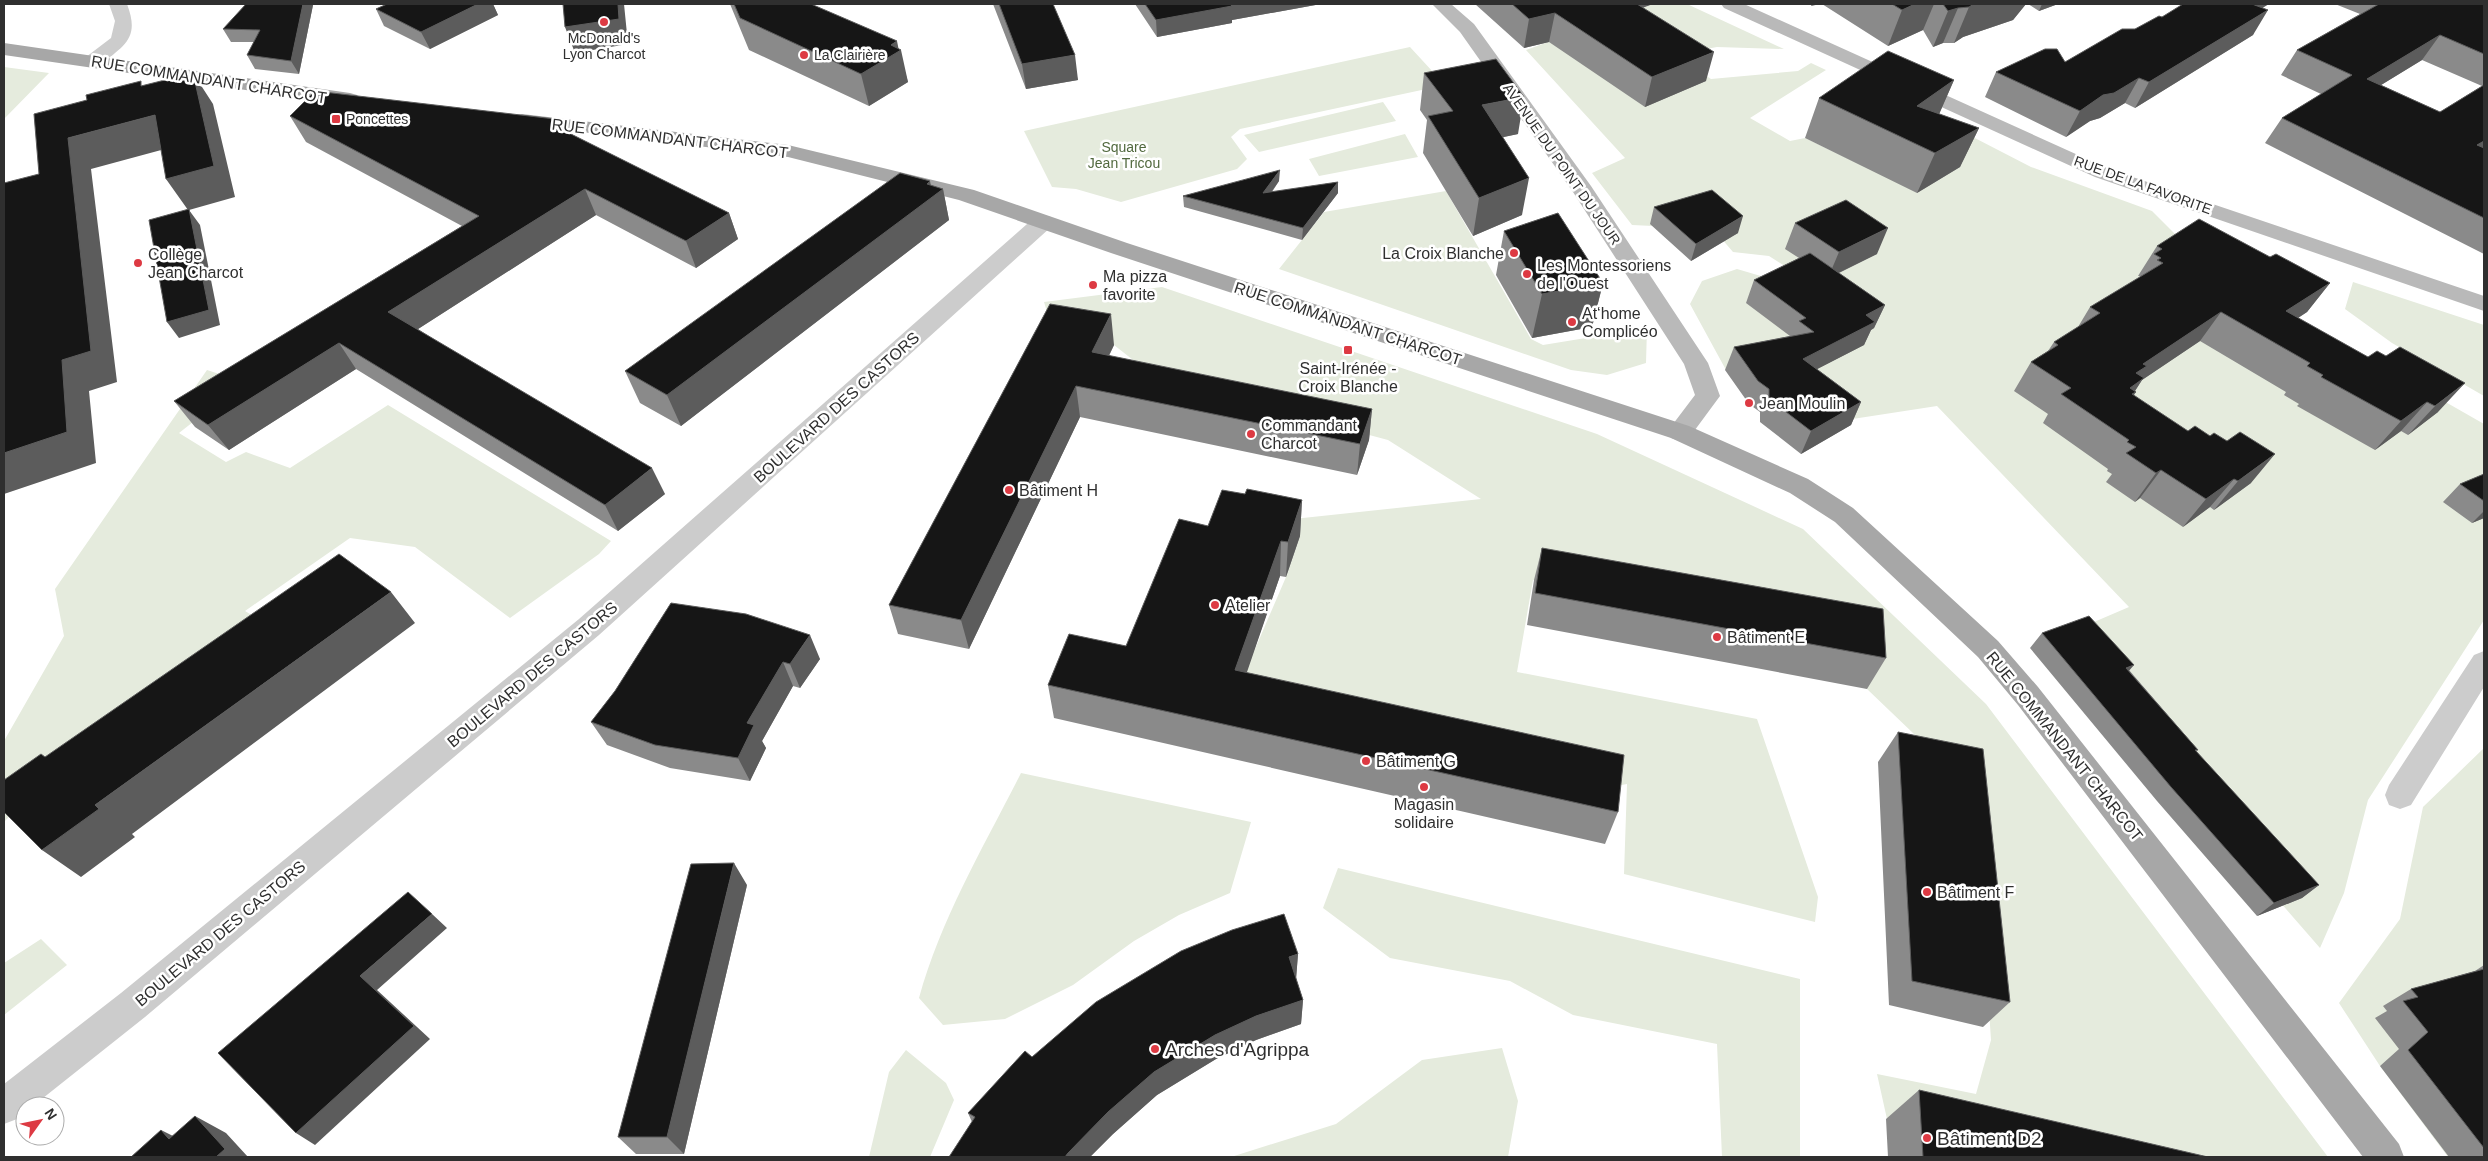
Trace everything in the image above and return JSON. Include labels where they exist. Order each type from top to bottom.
[{"type":"main road","name":"RUE COMMANDANT CHARCOT","points":[[4,49],[371,102]]},
{"type":"main road","name":"RUE COMMANDANT CHARCOT","points":[[504,118],[788,150],[966,195],[1680,432],[1799,486],[1834,508],[1934,596],[1988,649],[2040,711],[2386,1157]]},
{"type":"street","points":[[93,61],[120,40],[124,21],[118,4]]},
{"type":"street","name":"AVENUE DU POINT DU JOUR","points":[[1441,4],[1466,28],[1583,191],[1696,363],[1708,396],[1680,432]]},
{"type":"street","name":"RUE DE LA FAVORITE","points":[[1730,4],[2102,173],[2484,304]]},
{"type":"street","name":"BOULEVARD DES CASTORS","points":[[4,1106],[133,1005],[589,628],[1043,222]]},
{"type":"street","points":[[2400,796],[2484,663]]},
{"type":"green space","points":[[1653,4],[1687,4],[1784,49],[1717,47],[1667,56],[1687,63],[1711,79],[1798,71],[1811,63],[1826,70],[1750,118],[1790,141],[1805,138],[1853,161],[1879,141],[1938,119],[2031,167],[2152,211],[2186,245],[2220,312],[2337,340],[2484,424],[2484,620],[2368,800],[2344,893],[2320,948],[2052,640],[2129,607],[1937,406],[1820,424],[1726,370],[1690,304],[1702,281],[1737,269],[1771,279],[1801,276],[1769,256],[1733,252],[1721,238],[1674,227],[1632,225],[1592,173],[1625,158],[1526,50]]},
{"type":"green space","name":"Square Jean Tricou","points":[[1410,47],[1445,85],[1240,129],[1231,137],[1247,159],[1237,169],[1121,202],[1076,189],[1052,187],[1024,131]]},
{"type":"green space","points":[[4,67],[49,73],[4,119]]},
{"type":"green space","points":[[1383,102],[1396,121],[1259,152],[1244,135]]},
{"type":"green space","points":[[1405,134],[1418,157],[1319,176],[1309,159]]},
{"type":"green space","points":[[1446,191],[1531,339],[1543,345],[1647,328],[1646,363],[1607,375],[1571,370],[1279,269],[1324,212]]},
{"type":"green space","points":[[2353,282],[2484,325],[2484,396],[2392,343],[2345,309]]},
{"type":"green space","points":[[1162,287],[1597,434],[1803,529],[1986,704],[2328,1157],[2047,1157],[1887,1119],[1877,1074],[1976,1094],[1991,1040],[1975,798],[1961,779],[1867,689],[1533,580],[1517,672],[1757,719],[1818,897],[1815,922],[1624,874],[1627,784],[1611,787],[1150,646],[1252,656],[1286,577],[1300,536],[1247,524],[1481,499],[1388,440],[1156,378],[1114,345],[1054,335],[1044,302]]},
{"type":"green space","points":[[207,370],[244,382],[179,433],[226,462],[246,452],[290,468],[388,405],[611,541],[599,554],[510,618],[415,547],[350,538],[245,611],[280,632],[76,748],[4,822],[4,741],[64,636],[55,589]]},
{"type":"green space","points":[[2484,748],[2484,1157],[2448,1157],[2380,1066],[2339,1003],[2400,919],[2423,807]]},
{"type":"green space","points":[[1021,773],[1251,822],[1230,893],[1179,915],[1134,941],[1073,985],[1005,1019],[943,1025],[919,998],[928,968],[964,883]]},
{"type":"green space","points":[[1338,868],[1800,979],[1800,1157],[1722,1157],[1717,1044],[1573,1015],[1510,981],[1390,958],[1323,908]]},
{"type":"green space","points":[[41,939],[67,965],[4,1015],[4,963]]},
{"type":"green space","points":[[1502,1048],[1518,1101],[1508,1157],[1231,1157],[1336,1124],[1422,1060]]},
{"type":"green space","points":[[906,1050],[946,1083],[954,1100],[930,1157],[869,1157],[889,1072]]},
{"type":"building","points":[[246,4],[303,4],[291,61],[247,55],[260,30],[223,29]]},
{"type":"building","points":[[387,4],[478,4],[421,32],[376,9]]},
{"type":"building","points":[[563,4],[618,4],[619,19],[565,27]]},
{"type":"building","points":[[734,4],[811,4],[897,41],[891,45],[901,50],[861,74],[740,18]]},
{"type":"building","points":[[999,4],[1053,4],[1075,55],[1022,64]]},
{"type":"building","points":[[1145,4],[1230,4],[1232,6],[1156,20]]},
{"type":"building","points":[[1512,4],[1637,4],[1714,52],[1652,77],[1555,13],[1529,19]]},
{"type":"building","points":[[1892,4],[1915,4],[1902,10]]},
{"type":"building","points":[[1943,4],[1974,4],[1969,7],[1948,11]]},
{"type":"building","points":[[2183,4],[2252,4],[2268,10],[2149,82],[2139,78],[2114,93],[2103,95],[2080,111],[1996,72],[2045,49],[2057,49],[2065,62],[2122,29],[2135,29],[2159,16],[2162,17]]},
{"type":"building","points":[[2379,4],[2484,4],[2484,54],[2440,35],[2367,79],[2440,112],[2484,85],[2484,141],[2477,145],[2484,148],[2484,218],[2282,118],[2352,75],[2297,50]]},
{"type":"building","points":[[1888,51],[1954,80],[1917,106],[1979,128],[1935,153],[1819,98]]},
{"type":"building","points":[[1496,59],[1524,97],[1482,105],[1529,178],[1479,198],[1428,116],[1453,111],[1424,73]]},
{"type":"building","points":[[193,73],[214,166],[166,179],[155,115],[68,138],[91,351],[62,360],[67,432],[4,453],[4,183],[39,174],[34,114],[87,100],[86,95],[141,81],[141,86]]},
{"type":"building","points":[[315,91],[555,119],[553,125],[729,213],[686,241],[585,189],[388,312],[652,468],[605,505],[339,343],[208,425],[174,401],[479,216],[290,116]]},
{"type":"building","points":[[1280,170],[1263,193],[1338,182],[1303,228],[1183,196]]},
{"type":"building","points":[[900,173],[930,181],[927,184],[943,189],[667,395],[625,371]]},
{"type":"building","points":[[1712,190],[1743,216],[1696,244],[1654,207]]},
{"type":"building","points":[[1846,200],[1888,228],[1839,252],[1795,223]]},
{"type":"building","points":[[189,209],[209,310],[167,322],[149,220]]},
{"type":"building","points":[[1558,213],[1603,283],[1542,294],[1504,231]]},
{"type":"building","points":[[2199,219],[2270,257],[2276,254],[2330,283],[2286,311],[2368,357],[2377,351],[2386,356],[2400,347],[2465,383],[2435,406],[2427,402],[2401,421],[2321,377],[2323,375],[2307,366],[2310,363],[2221,312],[2143,364],[2147,366],[2136,373],[2144,378],[2130,388],[2136,392],[2132,394],[2188,431],[2195,426],[2210,436],[2214,433],[2227,441],[2240,432],[2275,454],[2238,481],[2234,479],[2206,499],[2161,470],[2156,473],[2126,453],[2136,447],[2127,442],[2129,440],[2061,394],[2071,388],[2031,362],[2058,345],[2054,342],[2100,313],[2090,307],[2163,263],[2157,260],[2161,258],[2154,254],[2162,249],[2157,246]]},
{"type":"building","points":[[1810,253],[1885,305],[1866,315],[1875,322],[1803,359],[1861,402],[1811,431],[1769,399],[1769,389],[1758,381],[1734,347],[1814,332],[1799,321],[1806,318],[1754,280]]},
{"type":"building","points":[[1050,304],[1111,314],[1092,352],[1372,409],[1360,444],[1076,386],[961,620],[889,605]]},
{"type":"building","points":[[2484,474],[2484,501],[2460,484]]},
{"type":"building","points":[[1247,489],[1302,500],[1288,542],[1281,541],[1235,670],[1624,755],[1618,812],[1048,685],[1069,634],[1126,646],[1179,519],[1208,526],[1222,490],[1245,494]]},
{"type":"building","points":[[1542,548],[1883,609],[1886,658],[1535,593]]},
{"type":"building","points":[[339,554],[391,592],[95,805],[99,809],[42,850],[4,812],[4,780],[41,754],[45,757]]},
{"type":"building","points":[[671,603],[746,614],[810,635],[790,664],[783,662],[747,723],[754,725],[738,758],[655,745],[591,722],[615,691]]},
{"type":"building","points":[[2089,616],[2134,665],[2126,668],[2198,750],[2195,750],[2319,885],[2274,903],[2171,787],[2042,633]]},
{"type":"building","name":"Bâtiment F","points":[[1898,732],[1983,749],[2010,1002],[1912,981]]},
{"type":"building","points":[[734,863],[667,1137],[618,1137],[691,864]]},
{"type":"building","points":[[408,892],[432,914],[360,976],[414,1026],[296,1133],[218,1053]]},
{"type":"building","name":"Arches d'Agrippa","points":[[1284,914],[1298,954],[1289,957],[1303,1000],[1256,1016],[1215,1035],[1154,1072],[1108,1112],[1065,1157],[949,1157],[975,1117],[968,1113],[1025,1051],[1032,1057],[1096,1002],[1181,951],[1232,930]]},
{"type":"building","points":[[2484,969],[2484,1148],[2408,1050],[2428,1032],[2403,1001],[2418,997],[2411,989]]},
{"type":"building","points":[[1919,1090],[2208,1157],[1923,1157]]},
{"type":"building","points":[[195,1116],[225,1149],[216,1157],[131,1157],[161,1130],[169,1139]]},
{"type":"place","name":"McDonald's Lyon Charcot","points":[[604,22]]},
{"type":"place","name":"La Clairière","points":[[804,55]]},
{"type":"place","name":"Poncettes","points":[[336,119]]},
{"type":"place","name":"La Croix Blanche","points":[[1514,253]]},
{"type":"place","name":"Collège Jean Charcot","points":[[138,263]]},
{"type":"place","name":"Les Montessoriens de l'Ouest","points":[[1527,274]]},
{"type":"place","name":"Ma pizza favorite","points":[[1093,285]]},
{"type":"place","name":"At‘home Complicéo","points":[[1572,322]]},
{"type":"place","name":"Saint-Irénée - Croix Blanche","points":[[1348,350]]},
{"type":"place","name":"Jean Moulin","points":[[1749,403]]},
{"type":"place","name":"Commandant Charcot","points":[[1251,434]]},
{"type":"place","name":"Bâtiment H","points":[[1009,490]]},
{"type":"place","name":"Atelier","points":[[1215,605]]},
{"type":"place","name":"Bâtiment E","points":[[1717,637]]},
{"type":"place","name":"Bâtiment G","points":[[1366,761]]},
{"type":"place","name":"Magasin solidaire","points":[[1424,787]]},
{"type":"place","name":"Bâtiment F","points":[[1927,892]]},
{"type":"place","name":"Arches d'Agrippa","points":[[1155,1049]]},
{"type":"place","name":"Bâtiment D2","points":[[1927,1138]]}]
